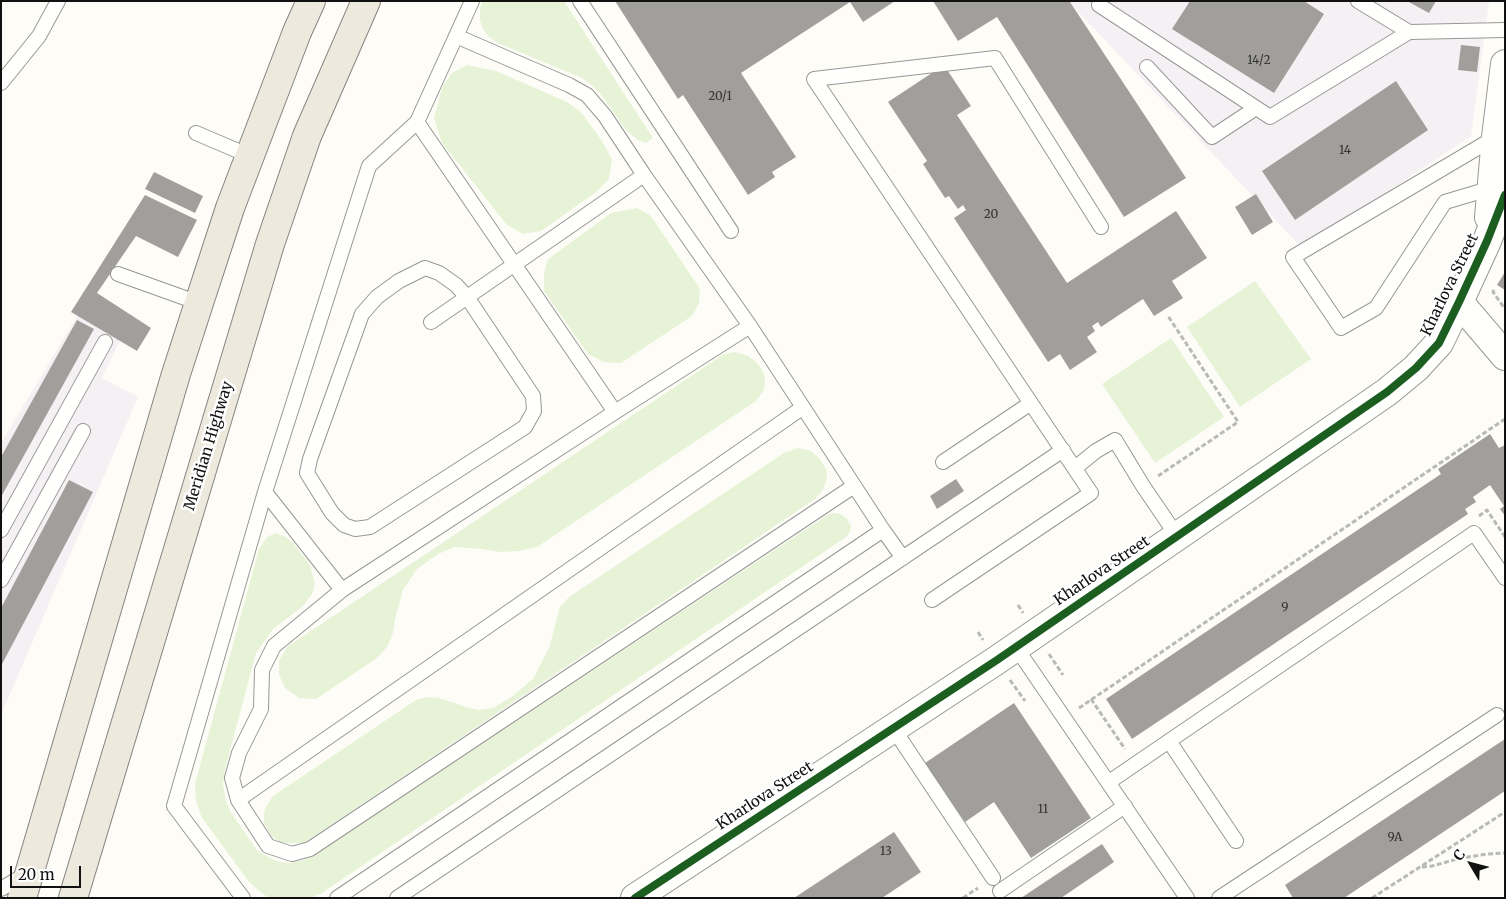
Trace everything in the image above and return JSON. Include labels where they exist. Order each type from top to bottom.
[{"type":"main road","points":[[22,898],[199,303],[230,208],[297,32],[311,1]]},
{"type":"main road","name":"Meridian Highway","points":[[73,898],[270,244],[307,136],[366,1]]},
{"type":"street","name":"Kharlova Street","points":[[635,898],[1015,646],[1364,407],[1416,368],[1439,343],[1460,302],[1487,241],[1498,192],[1496,136],[1505,66]]},
{"type":"street","points":[[1460,302],[1505,356]]},
{"type":"lane","points":[[1,83],[39,36],[58,1]]},
{"type":"lane","points":[[243,898],[174,806],[265,492],[368,166],[416,122],[472,1]]},
{"type":"lane","points":[[580,1],[731,232]]},
{"type":"lane","points":[[1358,1],[1409,32]]},
{"type":"lane","points":[[1099,2],[1270,117],[1409,32],[1505,30]]},
{"type":"lane","points":[[456,36],[569,85],[587,95],[605,116],[750,326],[802,408],[903,558]]},
{"type":"lane","points":[[932,600],[1091,493],[814,79],[995,58],[1101,227]]},
{"type":"lane","points":[[1147,67],[1212,137],[1256,108]]},
{"type":"lane","points":[[416,122],[615,412]]},
{"type":"lane","points":[[196,133],[250,156]]},
{"type":"lane","points":[[1496,136],[1293,257],[1341,328],[1376,308],[1445,202],[1498,192]]},
{"type":"lane","points":[[431,322],[644,175]]},
{"type":"lane","points":[[425,268],[438,273],[456,285],[467,297],[533,396],[534,411],[525,427],[370,528],[356,529],[344,525],[332,513],[307,473],[310,459],[362,314],[377,297],[399,280],[425,268]]},
{"type":"lane","points":[[118,274],[199,303]]},
{"type":"lane","points":[[750,326],[342,590],[274,646],[262,670],[261,709],[239,753],[232,778],[238,800],[268,846],[292,854],[310,849],[854,486]]},
{"type":"lane","points":[[1,530],[105,342]]},
{"type":"lane","points":[[943,462],[1031,403]]},
{"type":"lane","points":[[238,800],[802,408]]},
{"type":"lane","points":[[1,580],[83,432]]},
{"type":"lane","points":[[1075,468],[1096,451],[1115,440],[1177,536]]},
{"type":"lane","points":[[397,898],[1063,450]]},
{"type":"lane","points":[[265,492],[342,590]]},
{"type":"lane","points":[[337,898],[883,530]]},
{"type":"lane","points":[[1109,782],[1474,533],[1505,578]]},
{"type":"lane","points":[[1015,646],[1187,898]]},
{"type":"lane","points":[[1219,898],[1497,714]]},
{"type":"lane","points":[[892,728],[993,878]]},
{"type":"lane","points":[[1169,741],[1236,841]]},
{"type":"lane","points":[[1000,891],[1125,806]]},
{"type":"lane","points":[[1,889],[31,872]]},
{"type":"path","points":[[1497,284],[1493,292],[1505,309]]},
{"type":"path","points":[[1143,486],[1238,422],[1168,316]]},
{"type":"path","points":[[1064,718],[1505,419]]},
{"type":"path","points":[[1372,898],[1505,812]]},
{"type":"path","points":[[1420,867],[1432,866],[1461,858],[1505,853]]},
{"type":"shaded area","points":[[1068,1],[1489,1],[1471,136],[1302,248]]},
{"type":"shaded area","points":[[78,315],[121,339],[102,378],[138,397],[1,715],[1,443]]},
{"type":"green space","points":[[483,1],[564,1],[653,138],[646,143],[638,140],[626,130],[603,97],[582,78],[498,43],[489,37],[483,29],[480,20],[480,7]]},
{"type":"green space","points":[[467,65],[496,71],[567,102],[581,112],[602,141],[612,159],[609,179],[595,193],[541,231],[523,234],[507,225],[442,143],[434,118],[442,88],[452,73]]},
{"type":"green space","points":[[637,208],[651,216],[700,289],[699,303],[692,316],[621,363],[604,362],[588,354],[544,291],[544,273],[548,259],[611,213]]},
{"type":"green space","points":[[1255,281],[1311,359],[1240,407],[1187,327]]},
{"type":"green space","points":[[1171,338],[1224,417],[1155,463],[1102,384]]},
{"type":"green space","points":[[735,352],[748,356],[763,371],[765,380],[764,390],[756,401],[537,547],[519,551],[500,552],[455,547],[438,554],[417,569],[403,590],[393,633],[387,647],[377,658],[316,699],[299,698],[285,688],[279,674],[279,661],[287,647],[724,354]]},
{"type":"green space","points":[[798,448],[811,451],[820,459],[826,469],[827,478],[823,490],[815,499],[304,843],[282,843],[272,837],[264,823],[264,812],[273,796],[416,700],[427,697],[439,698],[478,710],[493,708],[510,698],[533,679],[550,646],[560,607],[569,597],[784,453]]},
{"type":"green space","points":[[829,514],[840,514],[847,519],[851,526],[850,532],[846,537],[322,893],[310,898],[273,898],[266,896],[250,883],[202,818],[196,801],[195,784],[259,549],[267,537],[276,533],[286,537],[294,544],[310,565],[315,584],[312,594],[303,606],[273,629],[256,653],[225,769],[223,784],[226,801],[231,813],[257,850],[279,862],[290,863],[311,857]]},
{"type":"building","points":[[615,1],[895,1],[863,22],[850,2],[741,73],[796,157],[772,172],[775,177],[748,195],[683,95],[678,99]]},
{"type":"building","points":[[933,1],[1070,2],[1186,178],[1124,217],[997,17],[958,41]]},
{"type":"building","points":[[1190,1],[1304,1],[1324,14],[1274,93],[1172,29]]},
{"type":"building","points":[[1407,1],[1436,1],[1429,13]]},
{"type":"building","points":[[1461,45],[1480,47],[1477,72],[1458,70]]},
{"type":"building","points":[[944,65],[971,106],[957,115],[1067,283],[1176,211],[1207,258],[1172,281],[1183,298],[1154,316],[1143,299],[1101,327],[1098,322],[1092,326],[1095,331],[1087,337],[1097,352],[1070,370],[1060,354],[1048,362],[954,218],[966,210],[963,205],[958,209],[949,196],[945,198],[923,164],[927,161],[888,102]]},
{"type":"building","points":[[1396,81],[1428,130],[1295,220],[1262,171]]},
{"type":"building","points":[[154,172],[203,196],[195,213],[145,189]]},
{"type":"building","points":[[1256,194],[1273,222],[1252,235],[1235,207]]},
{"type":"building","points":[[145,195],[197,220],[178,257],[136,236],[97,293],[151,328],[137,351],[71,312]]},
{"type":"building","points":[[1505,272],[1505,290],[1497,285]]},
{"type":"building","points":[[77,320],[94,329],[1,497],[1,457]]},
{"type":"building","points":[[1490,434],[1499,448],[1505,445],[1505,516],[1500,509],[1504,506],[1490,485],[1473,497],[1476,502],[1465,509],[1468,514],[1132,739],[1106,699],[1441,474],[1438,469]]},
{"type":"building","points":[[956,479],[964,491],[937,509],[930,496]]},
{"type":"building","points":[[69,480],[93,492],[1,666],[1,608]]},
{"type":"building","points":[[1014,703],[1091,818],[1031,858],[994,802],[965,822],[925,763]]},
{"type":"building","points":[[1505,739],[1505,791],[1344,898],[1293,898],[1285,885]]},
{"type":"building","points":[[894,832],[921,872],[882,898],[794,898]]},
{"type":"building","points":[[1102,844],[1114,862],[1061,898],[1021,898]]},
{"type":"cycle path","points":[[635,898],[997,660],[1387,392],[1416,368],[1439,343],[1487,241],[1505,195]]}]
